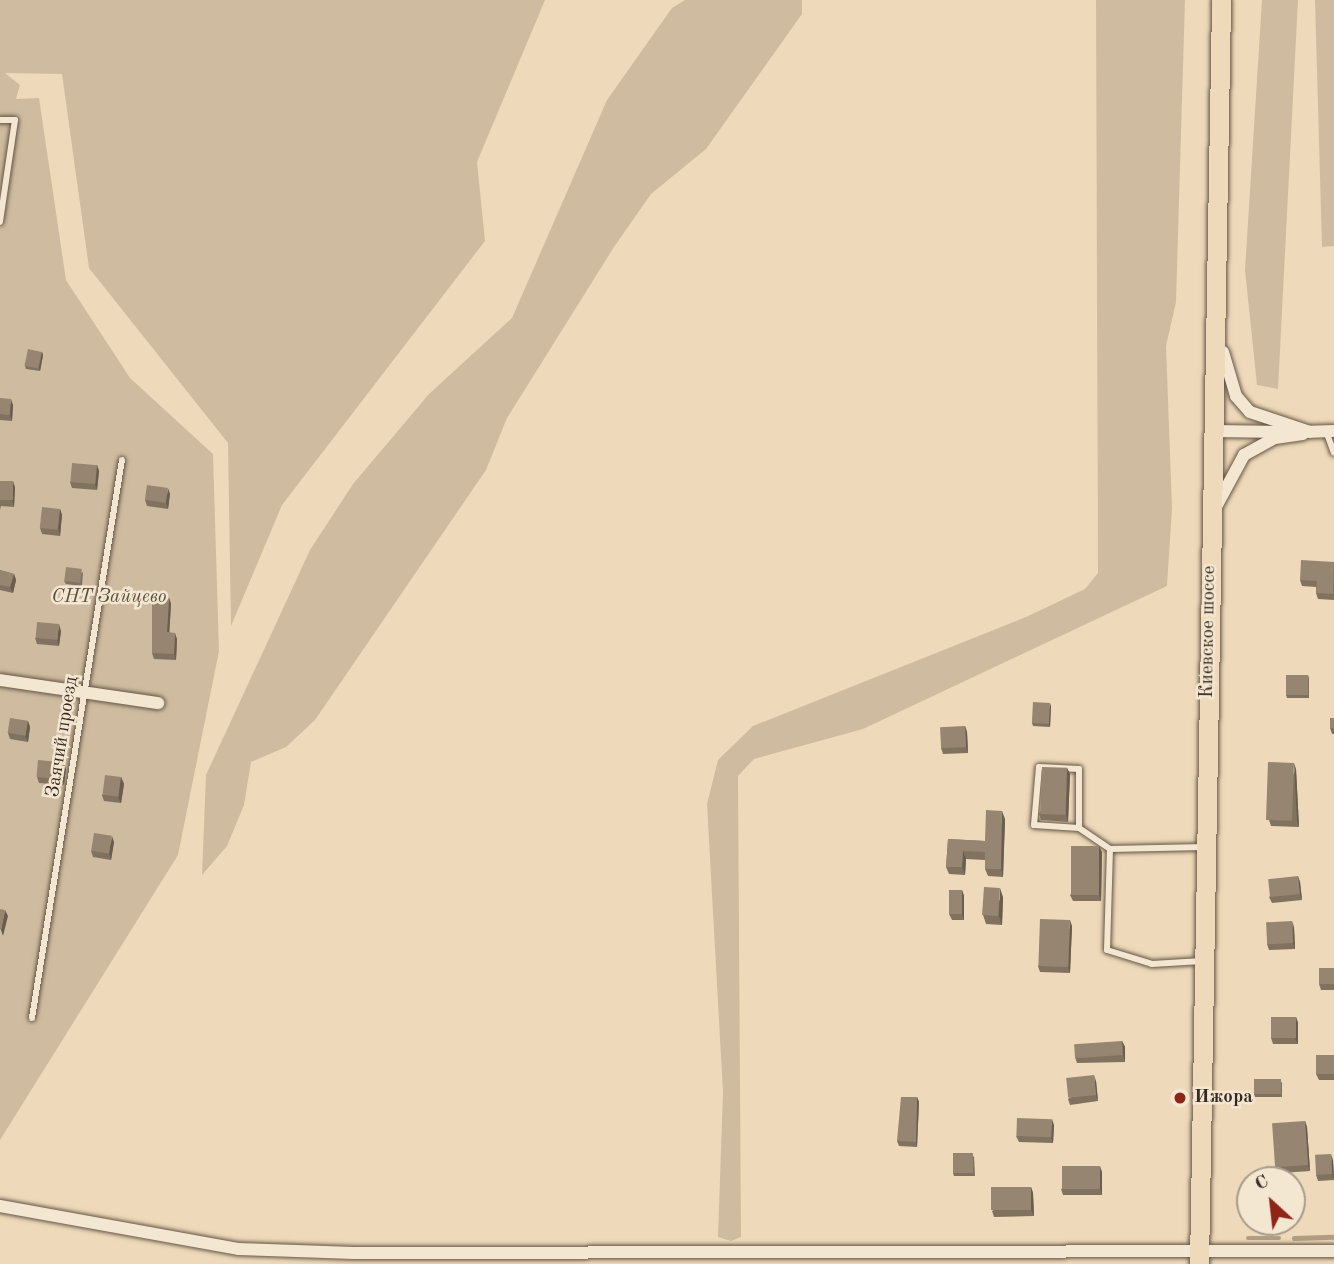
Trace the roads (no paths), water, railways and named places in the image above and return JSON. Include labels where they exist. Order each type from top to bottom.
[{"type":"main road","name":"Киевское шоссе","points":[[1199,1257],[1221,0]]},
{"type":"street","points":[[1216,225],[1225,275],[1223,363],[1236,396],[1268,422],[1310,432]]},
{"type":"street","points":[[1213,431],[1330,431]]},
{"type":"street","points":[[1211,520],[1244,455],[1275,438],[1310,432]]},
{"type":"street","points":[[0,680],[86,696],[158,703]]},
{"type":"street","points":[[0,1206],[239,1249],[341,1253],[1199,1257],[1334,1251]]},
{"type":"lane","points":[[0,120],[15,120],[0,222]]},
{"type":"lane","points":[[1330,431],[1334,453]]},
{"type":"lane","name":"Заячий проезд","points":[[32,1018],[122,460]]},
{"type":"lane","points":[[1079,828],[1080,769],[1039,767],[1034,825],[1079,828],[1110,849],[1207,847]]},
{"type":"lane","points":[[1110,849],[1107,950],[1152,964],[1206,961]]},
{"type":"waterway","points":[[1294,1238],[1332,1237]]},
{"type":"waterway","points":[[1248,1238],[1279,1238]]},
{"type":"place","name":"Ижора","points":[[1180,1098]]},
{"type":"park label","name":"СНТ Зайцево","points":[[109,598]]}]
